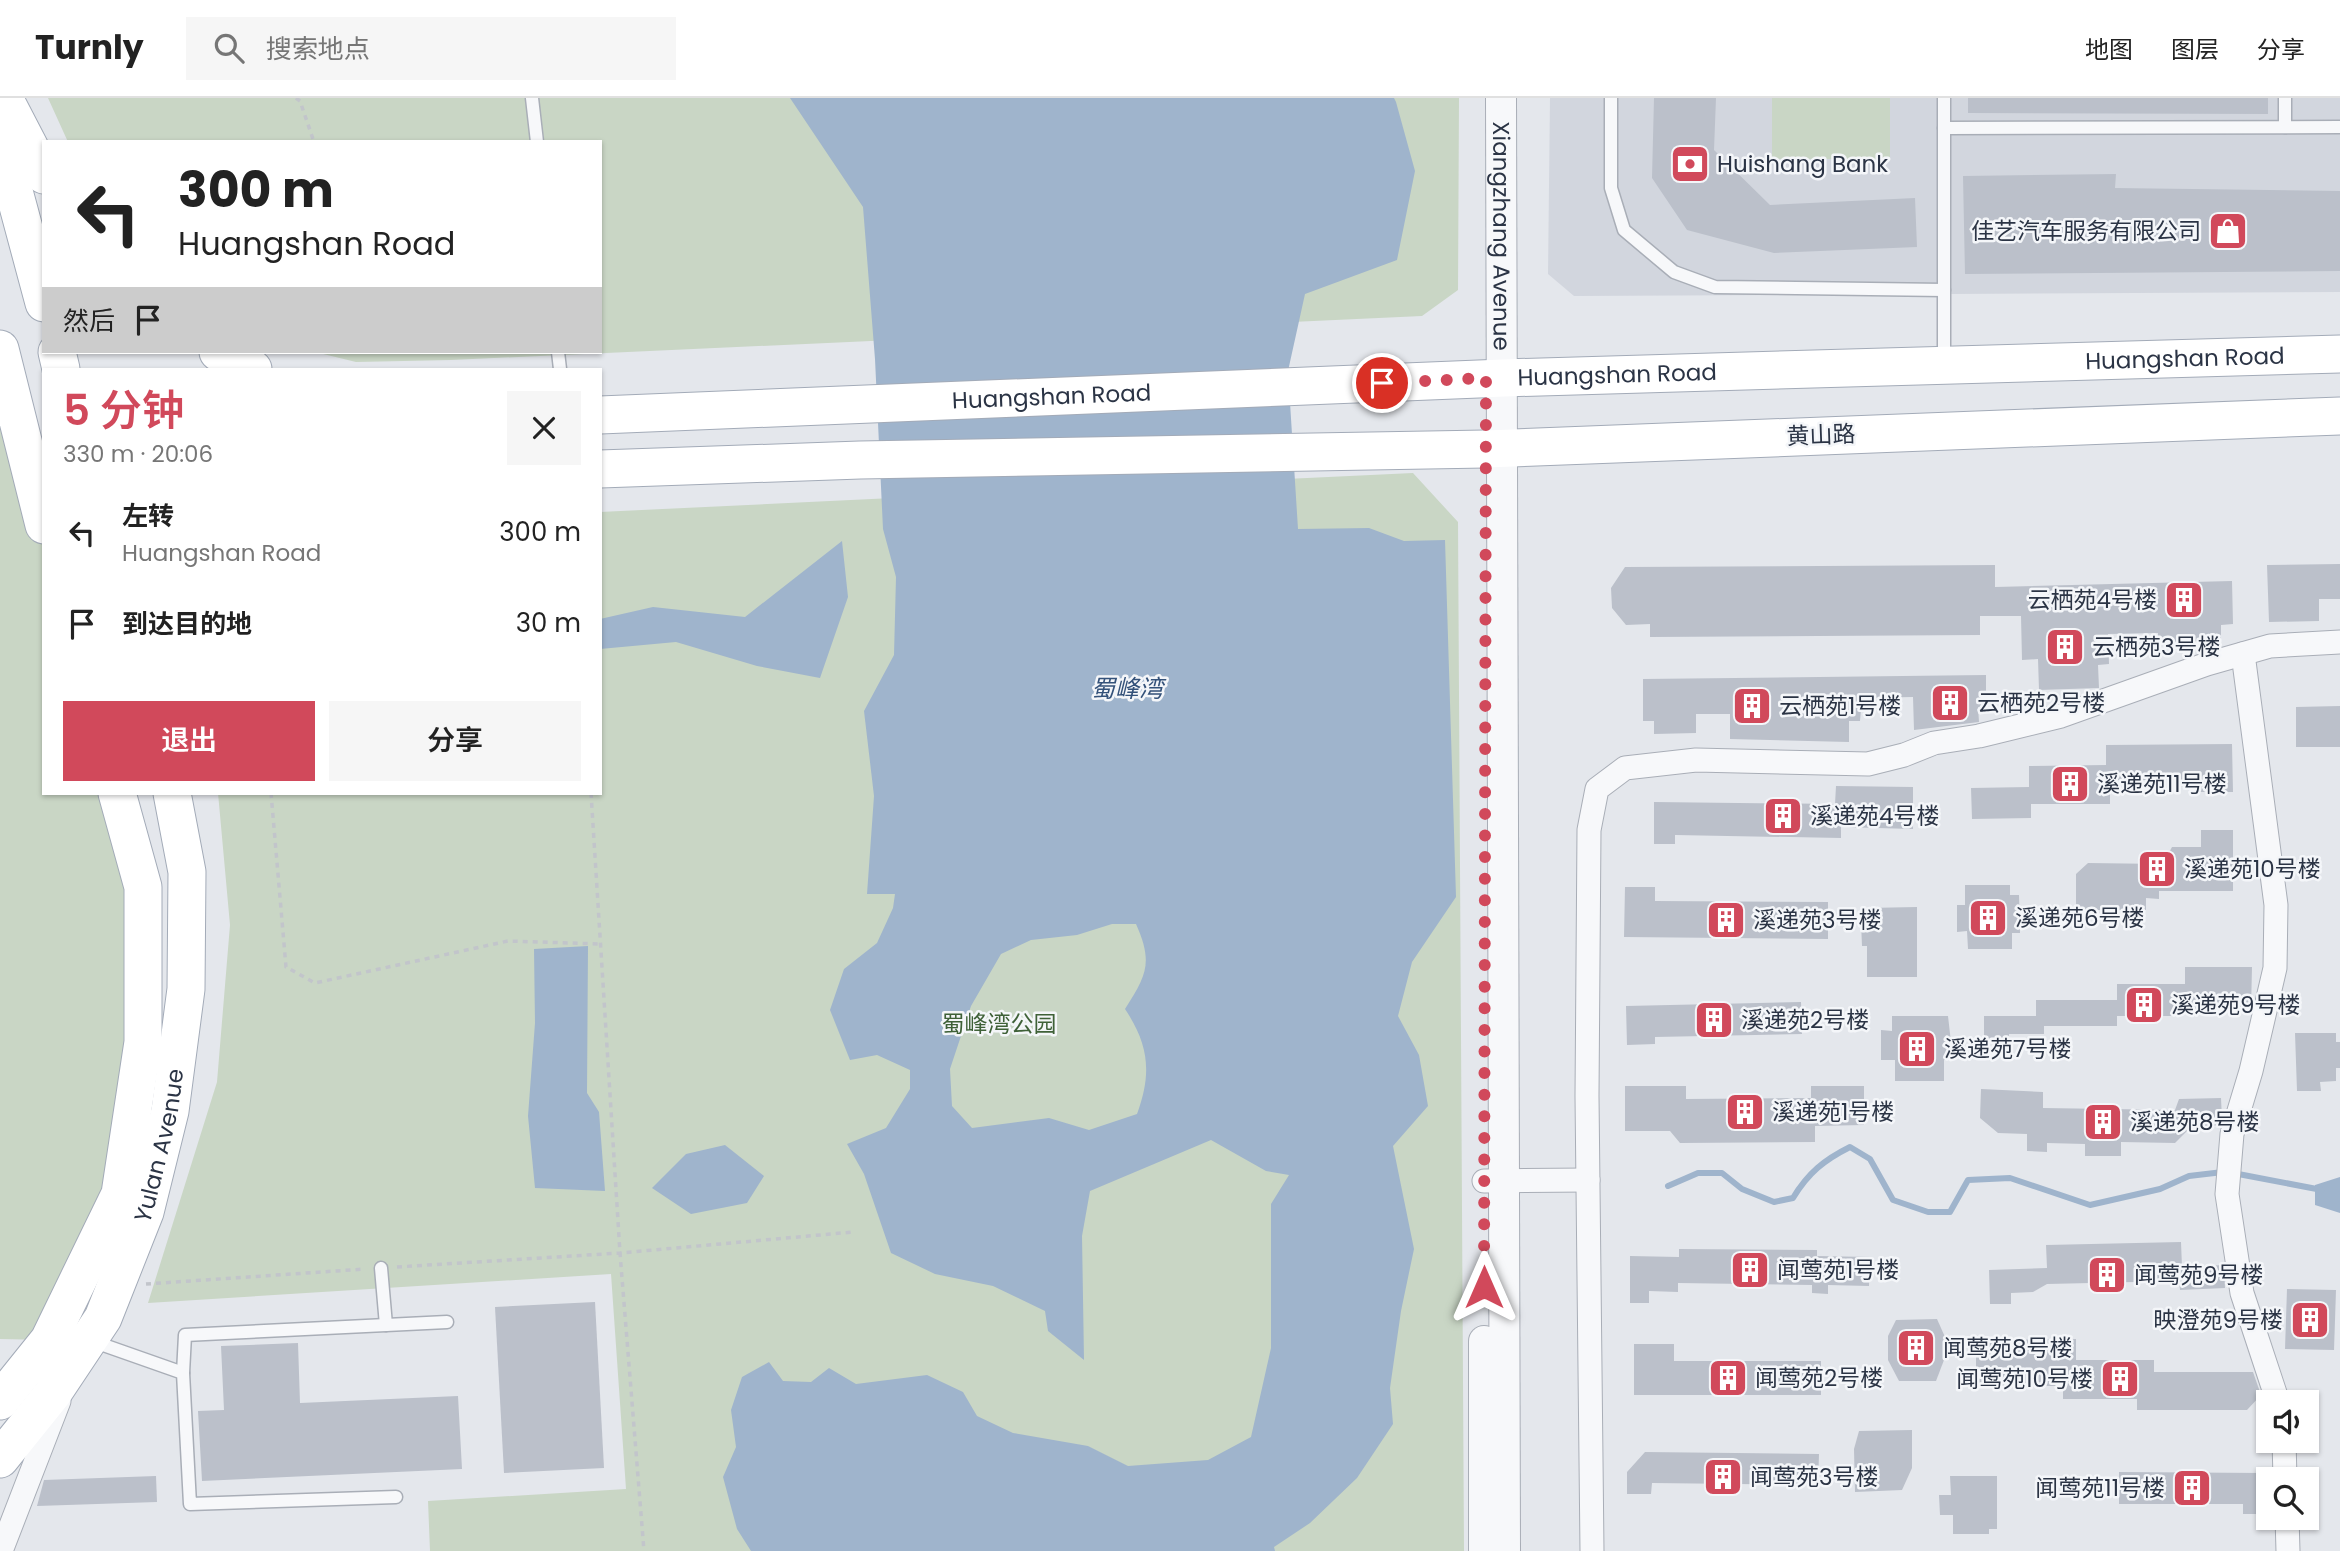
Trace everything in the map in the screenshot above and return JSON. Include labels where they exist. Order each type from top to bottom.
[{"type":"main road","points":[[4,98],[42,171]]},
{"type":"main road","points":[[0,139],[42,296]]},
{"type":"main road","points":[[0,349],[39,489],[42,511]]},
{"type":"main road","points":[[222,354],[251,368]]},
{"type":"main road","name":"Huangshan Road","points":[[602,415],[1494,378],[2340,354]]},
{"type":"main road","name":"黄山路","points":[[602,469],[860,460],[1493,448],[2340,416]]},
{"type":"main road","name":"Yulan Avenue","points":[[0,1401],[49,1340],[120,1194],[143,1042],[143,887],[118,795]]},
{"type":"main road","name":"Yulan Avenue","points":[[0,1459],[53,1393],[103,1318],[145,1212],[170,1111],[186,989],[187,872],[173,795]]},
{"type":"street","name":"Xiangzhang Avenue","points":[[1487,98],[1494,378]]},
{"type":"street","name":"Xiangzhang Avenue","points":[[1501,98],[1493,448],[1494,1181],[1505,1551]]},
{"type":"street","points":[[1592,1551],[1588,1180],[1589,830],[1597,789],[1625,768],[1696,760],[1868,764],[1904,755],[1934,743],[1979,736],[2061,716],[2270,646],[2340,642]]},
{"type":"street","points":[[2243,654],[2276,905],[2275,968],[2252,1071],[2232,1134],[2227,1194],[2242,1293],[2274,1390]]},
{"type":"street","points":[[1494,1181],[1588,1180]]},
{"type":"street","name":"Xiangzhang Avenue","points":[[1484,1551],[1494,1181]]},
{"type":"street","points":[[1,1551],[83,1348]]},
{"type":"street","points":[[2287,1530],[2288,1551]]},
{"type":"lane","points":[[532,98],[537,140]]},
{"type":"lane","points":[[1612,98],[1612,188],[1624,230],[1674,272],[1715,287],[1944,290]]},
{"type":"lane","points":[[1944,98],[1944,365]]},
{"type":"lane","points":[[2285,98],[2285,127]]},
{"type":"lane","points":[[1944,128],[2340,127]]},
{"type":"lane","points":[[381,1268],[386,1325]]},
{"type":"lane","points":[[396,1497],[190,1504],[183,1373],[185,1335],[447,1322]]},
{"type":"lane","points":[[83,1348],[183,1373]]},
{"type":"path","points":[[296,98],[300,101],[313,140]]},
{"type":"path","points":[[271,795],[286,967],[315,983],[508,941],[601,944]]},
{"type":"path","points":[[591,795],[620,1253],[644,1551]]},
{"type":"path","points":[[620,1253],[853,1232]]},
{"type":"shaded area","points":[[1550,98],[2340,98],[2340,292],[1574,296],[1548,274]]},
{"type":"green space","points":[[48,98],[1459,98],[1458,290],[1422,316],[602,353],[602,140],[67,140]]},
{"type":"green space","points":[[1772,98],[1890,98],[1890,159],[1772,159]]},
{"type":"green space","points":[[0,349],[42,517],[42,795],[118,795],[143,887],[120,1194],[49,1340],[0,1339]]},
{"type":"green space","points":[[323,354],[583,354],[451,360],[356,362]]},
{"type":"green space","name":"蜀峰湾公园","points":[[1413,473],[1458,522],[1464,1551],[430,1551],[428,1501],[626,1489],[611,1274],[148,1303],[217,1082],[230,925],[218,795],[602,795],[602,512]]},
{"type":"water","name":"蜀峰湾","points":[[790,98],[1394,98],[1396,102],[1415,171],[1397,260],[1305,294],[1288,371],[1298,529],[1369,528],[1404,541],[1445,540],[1456,897],[1412,962],[1398,1016],[1419,1055],[1428,1106],[1393,1146],[1414,1249],[1401,1311],[1390,1388],[1393,1424],[1357,1478],[1310,1523],[1274,1547],[1275,1551],[751,1551],[737,1529],[723,1477],[736,1447],[731,1410],[742,1377],[769,1362],[783,1381],[811,1382],[829,1368],[856,1384],[927,1375],[963,1392],[977,1416],[1013,1433],[1088,1446],[1128,1466],[1208,1460],[1251,1437],[1271,1348],[1271,1204],[1289,1175],[1266,1171],[1211,1140],[1090,1191],[1082,1236],[1084,1360],[1048,1331],[1045,1311],[993,1286],[935,1274],[891,1253],[864,1174],[847,1144],[886,1128],[910,1089],[910,1070],[877,1055],[850,1060],[830,1010],[844,969],[877,943],[893,908],[895,894],[867,894],[874,796],[864,711],[894,655],[896,577],[883,529],[875,359],[863,207]],"holes":[[[1112,924],[1136,924],[1145,949],[1145,968],[1143,977],[1125,1009],[1139,1035],[1146,1060],[1145,1085],[1137,1114],[1089,1130],[1049,1118],[972,1128],[952,1106],[950,1069],[971,1006],[1001,954],[1031,940],[1077,935]]]},
{"type":"water","points":[[842,541],[848,597],[820,678],[757,666],[676,642],[602,649],[602,619],[653,607],[745,617]]},
{"type":"water","points":[[588,946],[587,1093],[599,1112],[605,1191],[535,1188],[528,1116],[535,1023],[534,949]]},
{"type":"water","points":[[725,1145],[764,1176],[747,1203],[691,1214],[652,1188],[686,1154]]},
{"type":"water","points":[[2340,1177],[2340,1213],[2315,1205],[2315,1185]]},
{"type":"building","name":"Huishang Bank","points":[[1654,98],[1716,98],[1714,150],[1770,205],[1915,198],[1917,247],[1774,253],[1687,230],[1652,178]]},
{"type":"building","points":[[1968,98],[2268,98],[2268,114],[1968,113]]},
{"type":"building","points":[[2116,174],[2115,188],[2340,191],[2340,271],[1965,274],[1963,176]]},
{"type":"building","points":[[2340,564],[2340,599],[2319,599],[2319,621],[2269,622],[2267,565]]},
{"type":"building","points":[[1995,565],[1995,587],[2232,581],[2233,624],[2221,625],[2221,641],[2158,642],[2158,633],[2108,634],[2109,664],[2098,665],[2099,688],[2039,690],[2038,659],[2022,660],[2021,616],[1980,616],[1980,635],[1650,637],[1650,624],[1626,625],[1612,608],[1611,588],[1625,567]]},
{"type":"building","name":"云栖苑1号楼","points":[[1986,675],[1986,707],[1978,707],[1979,722],[1914,730],[1913,697],[1862,698],[1860,721],[1849,721],[1849,742],[1730,739],[1730,714],[1696,714],[1696,733],[1654,734],[1654,721],[1643,721],[1643,679]]},
{"type":"building","points":[[2340,706],[2340,747],[2296,747],[2296,707]]},
{"type":"building","name":"溪递苑11号楼","points":[[2232,744],[2233,792],[2200,792],[2200,780],[2110,780],[2110,804],[2031,804],[2031,818],[1972,819],[1971,788],[2029,787],[2029,766],[2106,765],[2106,745]]},
{"type":"building","name":"溪递苑4号楼","points":[[1836,786],[1913,787],[1913,829],[1841,827],[1841,838],[1675,835],[1675,844],[1654,844],[1654,802],[1835,804]]},
{"type":"building","name":"溪递苑10号楼","points":[[2201,830],[2233,830],[2233,891],[2159,891],[2159,899],[2146,898],[2146,910],[2076,910],[2076,874],[2088,863],[2163,864],[2172,847],[2201,847]]},
{"type":"building","name":"溪递苑6号楼","points":[[1965,885],[2010,885],[2010,895],[2019,895],[2020,933],[2012,933],[2012,949],[1968,949],[1967,931],[1957,932],[1957,905],[1965,905]]},
{"type":"building","name":"溪递苑3号楼","points":[[1625,887],[1655,887],[1655,901],[1828,902],[1828,939],[1624,937]]},
{"type":"building","points":[[1917,907],[1917,977],[1867,977],[1867,946],[1862,946],[1861,922],[1867,922],[1867,908]]},
{"type":"building","name":"溪递苑9号楼","points":[[2185,967],[2252,967],[2251,1010],[2184,1010],[2170,1016],[2117,1016],[2117,1026],[2044,1026],[2044,1034],[2009,1034],[2009,1043],[1984,1043],[1984,1016],[2036,1016],[2036,1000],[2117,1000],[2117,984],[2185,984]]},
{"type":"building","name":"溪递苑2号楼","points":[[1801,1002],[1802,1034],[1655,1037],[1655,1044],[1627,1045],[1626,1006]]},
{"type":"building","name":"溪递苑7号楼","points":[[1892,1016],[1948,1016],[1953,1060],[1944,1060],[1944,1081],[1895,1081],[1895,1060],[1881,1060],[1881,1030],[1892,1031]]},
{"type":"building","points":[[2295,1033],[2336,1033],[2336,1042],[2340,1042],[2340,1068],[2336,1068],[2336,1081],[2320,1082],[2321,1091],[2297,1091]]},
{"type":"building","name":"溪递苑1号楼","points":[[1625,1086],[1686,1086],[1686,1099],[1811,1098],[1811,1086],[1864,1086],[1864,1125],[1815,1126],[1815,1142],[1680,1143],[1670,1131],[1625,1131]]},
{"type":"building","name":"溪递苑8号楼","points":[[1981,1089],[2043,1092],[2043,1108],[2175,1110],[2179,1099],[2221,1098],[2222,1119],[2220,1126],[2192,1126],[2175,1143],[2121,1142],[2121,1156],[2085,1156],[2085,1144],[2047,1143],[2047,1152],[2027,1151],[2027,1134],[1998,1133],[1980,1118]]},
{"type":"building","name":"闻莺苑9号楼","points":[[2181,1242],[2182,1267],[2224,1265],[2225,1288],[2180,1290],[2179,1281],[2047,1284],[2033,1292],[2011,1293],[2011,1304],[1990,1304],[1989,1270],[2047,1268],[2046,1245]]},
{"type":"building","name":"闻莺苑1号楼","points":[[1679,1249],[1817,1250],[1817,1256],[1870,1257],[1869,1286],[1828,1285],[1828,1294],[1812,1293],[1812,1285],[1678,1283],[1678,1292],[1649,1291],[1649,1303],[1630,1303],[1630,1256],[1679,1257]]},
{"type":"building","name":"映澄苑9号楼","points":[[2287,1289],[2336,1290],[2334,1350],[2285,1349]]},
{"type":"building","points":[[595,1302],[604,1468],[504,1473],[495,1307]]},
{"type":"building","name":"闻莺苑8号楼","points":[[1937,1319],[1945,1337],[1944,1360],[1936,1381],[1899,1381],[1888,1360],[1888,1336],[1896,1320]]},
{"type":"building","name":"闻莺苑10号楼","points":[[2076,1339],[2076,1360],[2154,1360],[2154,1372],[2253,1372],[2259,1390],[2256,1390],[2256,1400],[2247,1410],[2137,1410],[2137,1399],[2063,1399],[2063,1386],[1976,1386],[1976,1340]]},
{"type":"building","points":[[298,1343],[300,1403],[458,1396],[462,1469],[202,1481],[198,1411],[224,1410],[221,1346]]},
{"type":"building","name":"闻莺苑2号楼","points":[[1634,1344],[1674,1344],[1674,1361],[1821,1361],[1821,1395],[1634,1395]]},
{"type":"building","points":[[1912,1430],[1912,1468],[1902,1490],[1855,1492],[1854,1449],[1859,1431]]},
{"type":"building","name":"闻莺苑3号楼","points":[[1645,1452],[1819,1454],[1818,1485],[1652,1483],[1651,1494],[1627,1494],[1627,1472]]},
{"type":"building","name":"闻莺苑11号楼","points":[[2119,1472],[2256,1473],[2256,1514],[2243,1514],[2243,1504],[2119,1504]]},
{"type":"building","points":[[156,1476],[157,1502],[37,1506],[44,1480]]},
{"type":"building","points":[[1950,1476],[1997,1476],[1997,1529],[1989,1529],[1989,1534],[1953,1534],[1953,1515],[1940,1515],[1939,1495],[1951,1495]]},
{"type":"waterway","points":[[1668,1186],[1698,1173],[1722,1173],[1742,1189],[1774,1202],[1793,1198],[1817,1168],[1850,1147],[1870,1159],[1893,1200],[1928,1212],[1950,1212],[1968,1180],[2010,1178],[2090,1205],[2160,1189],[2189,1176],[2223,1172]]},
{"type":"waterway","points":[[2233,1173],[2322,1190]]},
{"type":"place","name":"Huishang Bank","points":[[1690,164]]},
{"type":"place","name":"佳艺汽车服务有限公司","points":[[2228,231]]},
{"type":"place","name":"云栖苑4号楼","points":[[2184,600]]},
{"type":"place","name":"云栖苑3号楼","points":[[2065,647]]},
{"type":"place","name":"云栖苑2号楼","points":[[1950,703]]},
{"type":"place","name":"云栖苑1号楼","points":[[1752,706]]},
{"type":"place","name":"溪递苑11号楼","points":[[2070,784]]},
{"type":"place","name":"溪递苑4号楼","points":[[1783,816]]},
{"type":"place","name":"溪递苑10号楼","points":[[2157,869]]},
{"type":"place","name":"溪递苑6号楼","points":[[1988,918]]},
{"type":"place","name":"溪递苑3号楼","points":[[1726,920]]},
{"type":"place","name":"溪递苑9号楼","points":[[2144,1005]]},
{"type":"place","name":"溪递苑2号楼","points":[[1714,1020]]},
{"type":"place","name":"溪递苑7号楼","points":[[1917,1049]]},
{"type":"place","name":"溪递苑1号楼","points":[[1745,1112]]},
{"type":"place","name":"溪递苑8号楼","points":[[2103,1122]]},
{"type":"place","name":"闻莺苑1号楼","points":[[1750,1270]]},
{"type":"place","name":"闻莺苑9号楼","points":[[2107,1275]]},
{"type":"place","name":"映澄苑9号楼","points":[[2310,1320]]},
{"type":"place","name":"闻莺苑8号楼","points":[[1916,1348]]},
{"type":"place","name":"闻莺苑2号楼","points":[[1728,1378]]},
{"type":"place","name":"闻莺苑10号楼","points":[[2120,1379]]},
{"type":"place","name":"闻莺苑3号楼","points":[[1723,1477]]},
{"type":"place","name":"闻莺苑11号楼","points":[[2192,1488]]},
{"type":"route","points":[[1382,383],[1486,378],[1484,1287]]}]
